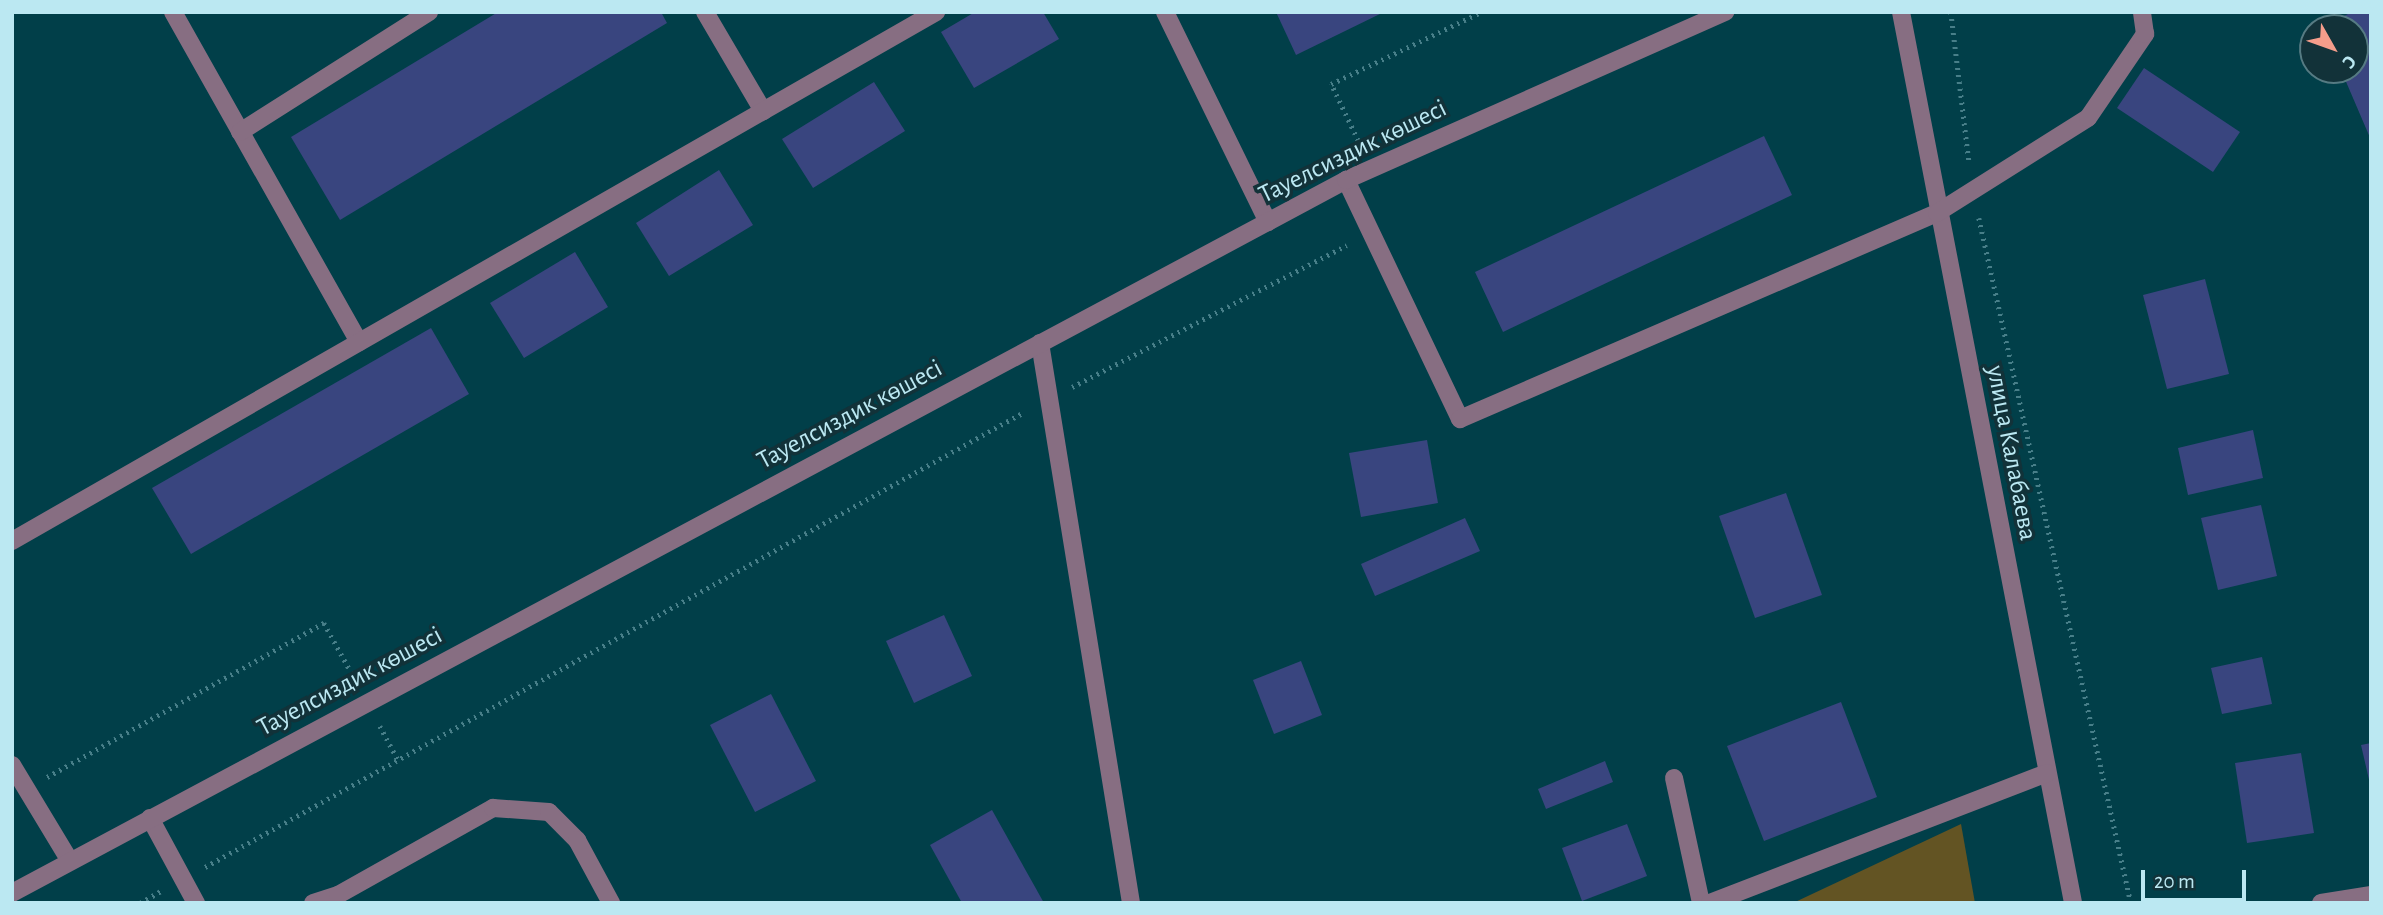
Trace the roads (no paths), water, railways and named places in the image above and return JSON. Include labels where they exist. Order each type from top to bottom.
[{"type":"street","points":[[173,12],[359,342]]},
{"type":"street","points":[[240,132],[429,12]]},
{"type":"street","points":[[705,12],[763,111]]},
{"type":"street","points":[[12,541],[936,12]]},
{"type":"street","points":[[1165,12],[1268,222]]},
{"type":"street","name":"Тауелсиздик көшесі","points":[[12,893],[1346,180],[1726,12]]},
{"type":"street","name":"улица Калабаева","points":[[1901,12],[1937,213],[2073,903]]},
{"type":"street","points":[[1346,180],[1460,419],[1937,213],[2088,118],[2144,34],[2142,12]]},
{"type":"street","points":[[1040,344],[1131,903]]},
{"type":"street","points":[[12,765],[71,861]]},
{"type":"street","points":[[1710,903],[2047,773]]},
{"type":"street","points":[[1674,778],[1701,903]]},
{"type":"street","points":[[313,903],[338,895],[493,808],[549,812],[577,840],[611,903]]},
{"type":"street","points":[[150,818],[196,903]]},
{"type":"street","points":[[2321,903],[2371,894]]}]
